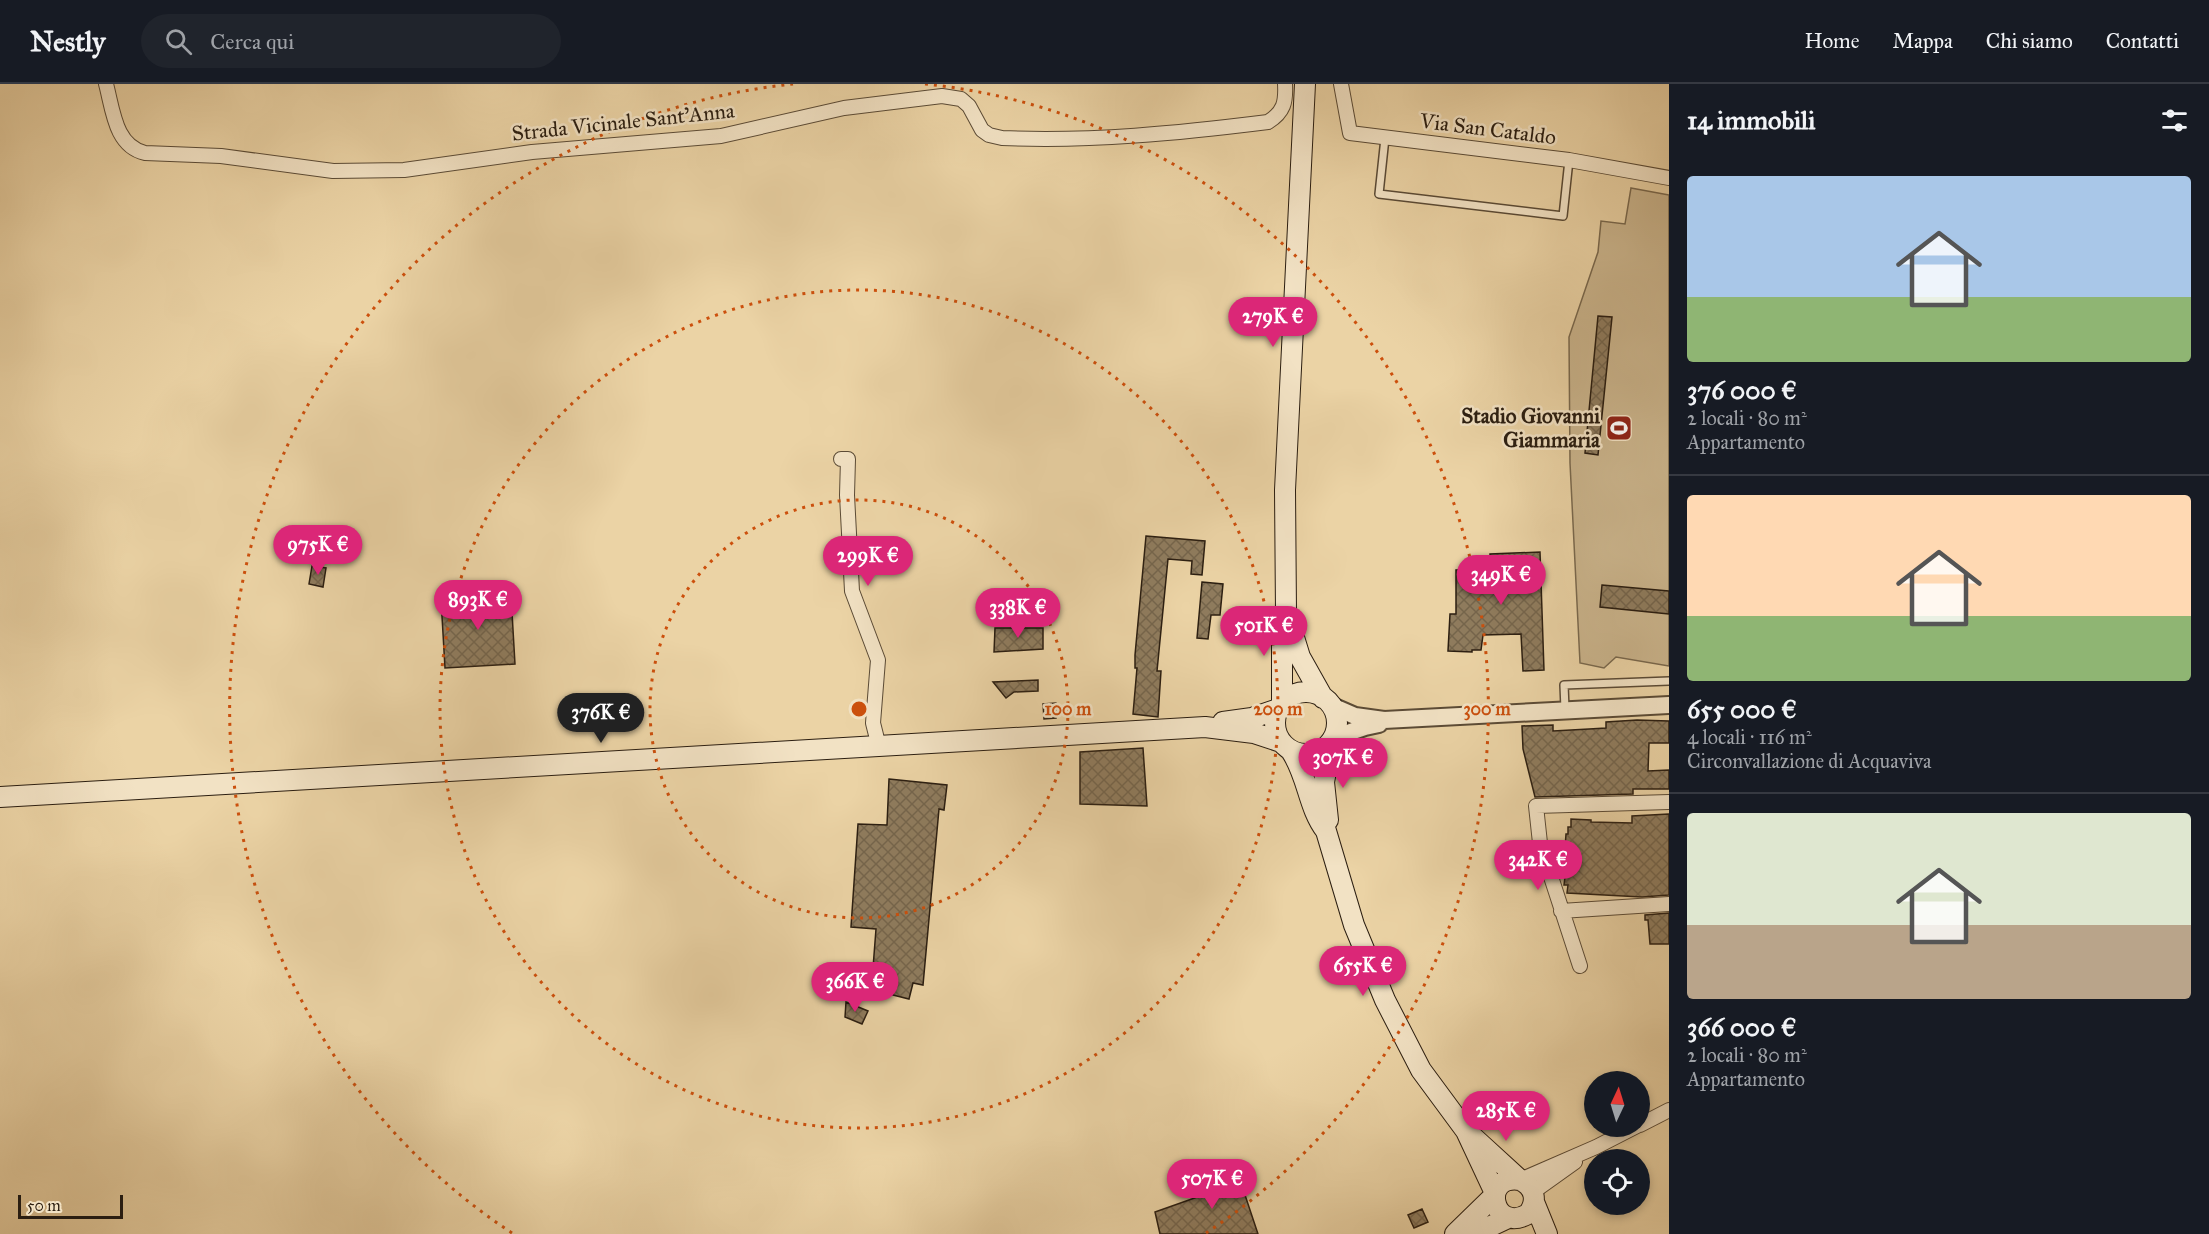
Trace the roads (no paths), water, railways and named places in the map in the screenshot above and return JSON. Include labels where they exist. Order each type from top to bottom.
[{"type":"main road","points":[[1305,84],[1284,490],[1286,612],[1282,640],[1280,707],[1275,726],[1303,773],[1317,820],[1326,831],[1354,925],[1385,1000],[1421,1070],[1466,1131],[1529,1191],[1547,1234]]},
{"type":"main road","points":[[1286,612],[1300,657],[1337,722],[1324,782],[1324,800],[1328,818],[1326,831]]},
{"type":"main road","points":[[1205,727],[1221,722],[1252,718],[1280,707],[1297,694],[1315,694],[1327,702]]},
{"type":"main road","points":[[0,797],[1205,727],[1254,733],[1298,753],[1314,753],[1327,746],[1333,739]]},
{"type":"main road","points":[[1466,1131],[1495,1194],[1497,1210],[1529,1234]]},
{"type":"main road","points":[[1455,1234],[1495,1194],[1498,1187],[1508,1180],[1529,1191]]},
{"type":"main road","points":[[1474,1234],[1528,1214],[1529,1191]]},
{"type":"street","name":"Strada Vicinale Sant'Anna","points":[[106,84],[120,134],[134,151],[221,156],[333,171],[404,170],[532,152],[721,136],[844,108],[942,96],[961,99],[969,106],[982,130],[989,135],[1002,138],[1084,138],[1167,133],[1268,122],[1283,109],[1286,100],[1285,84]]},
{"type":"street","name":"Via San Cataldo","points":[[1341,84],[1350,133],[1569,160],[1669,178]]},
{"type":"street","points":[[841,459],[848,459],[847,495],[852,591],[878,660],[873,723],[879,747]]},
{"type":"street","points":[[1327,702],[1363,718],[1384,720],[1669,705]]},
{"type":"street","points":[[1333,739],[1365,727],[1409,719]]},
{"type":"street","points":[[1580,966],[1540,843],[1536,806],[1669,802]]},
{"type":"street","points":[[1561,911],[1669,904]]},
{"type":"street","points":[[1650,1120],[1669,1110]]},
{"type":"street","points":[[1529,1191],[1596,1147],[1616,1137]]},
{"type":"lane","points":[[1385,138],[1379,194],[1563,216],[1569,160]]},
{"type":"lane","points":[[1565,711],[1564,685],[1669,681]]},
{"type":"place","name":"Stadio Giovanni Giammaria","points":[[1619,428]]}]
